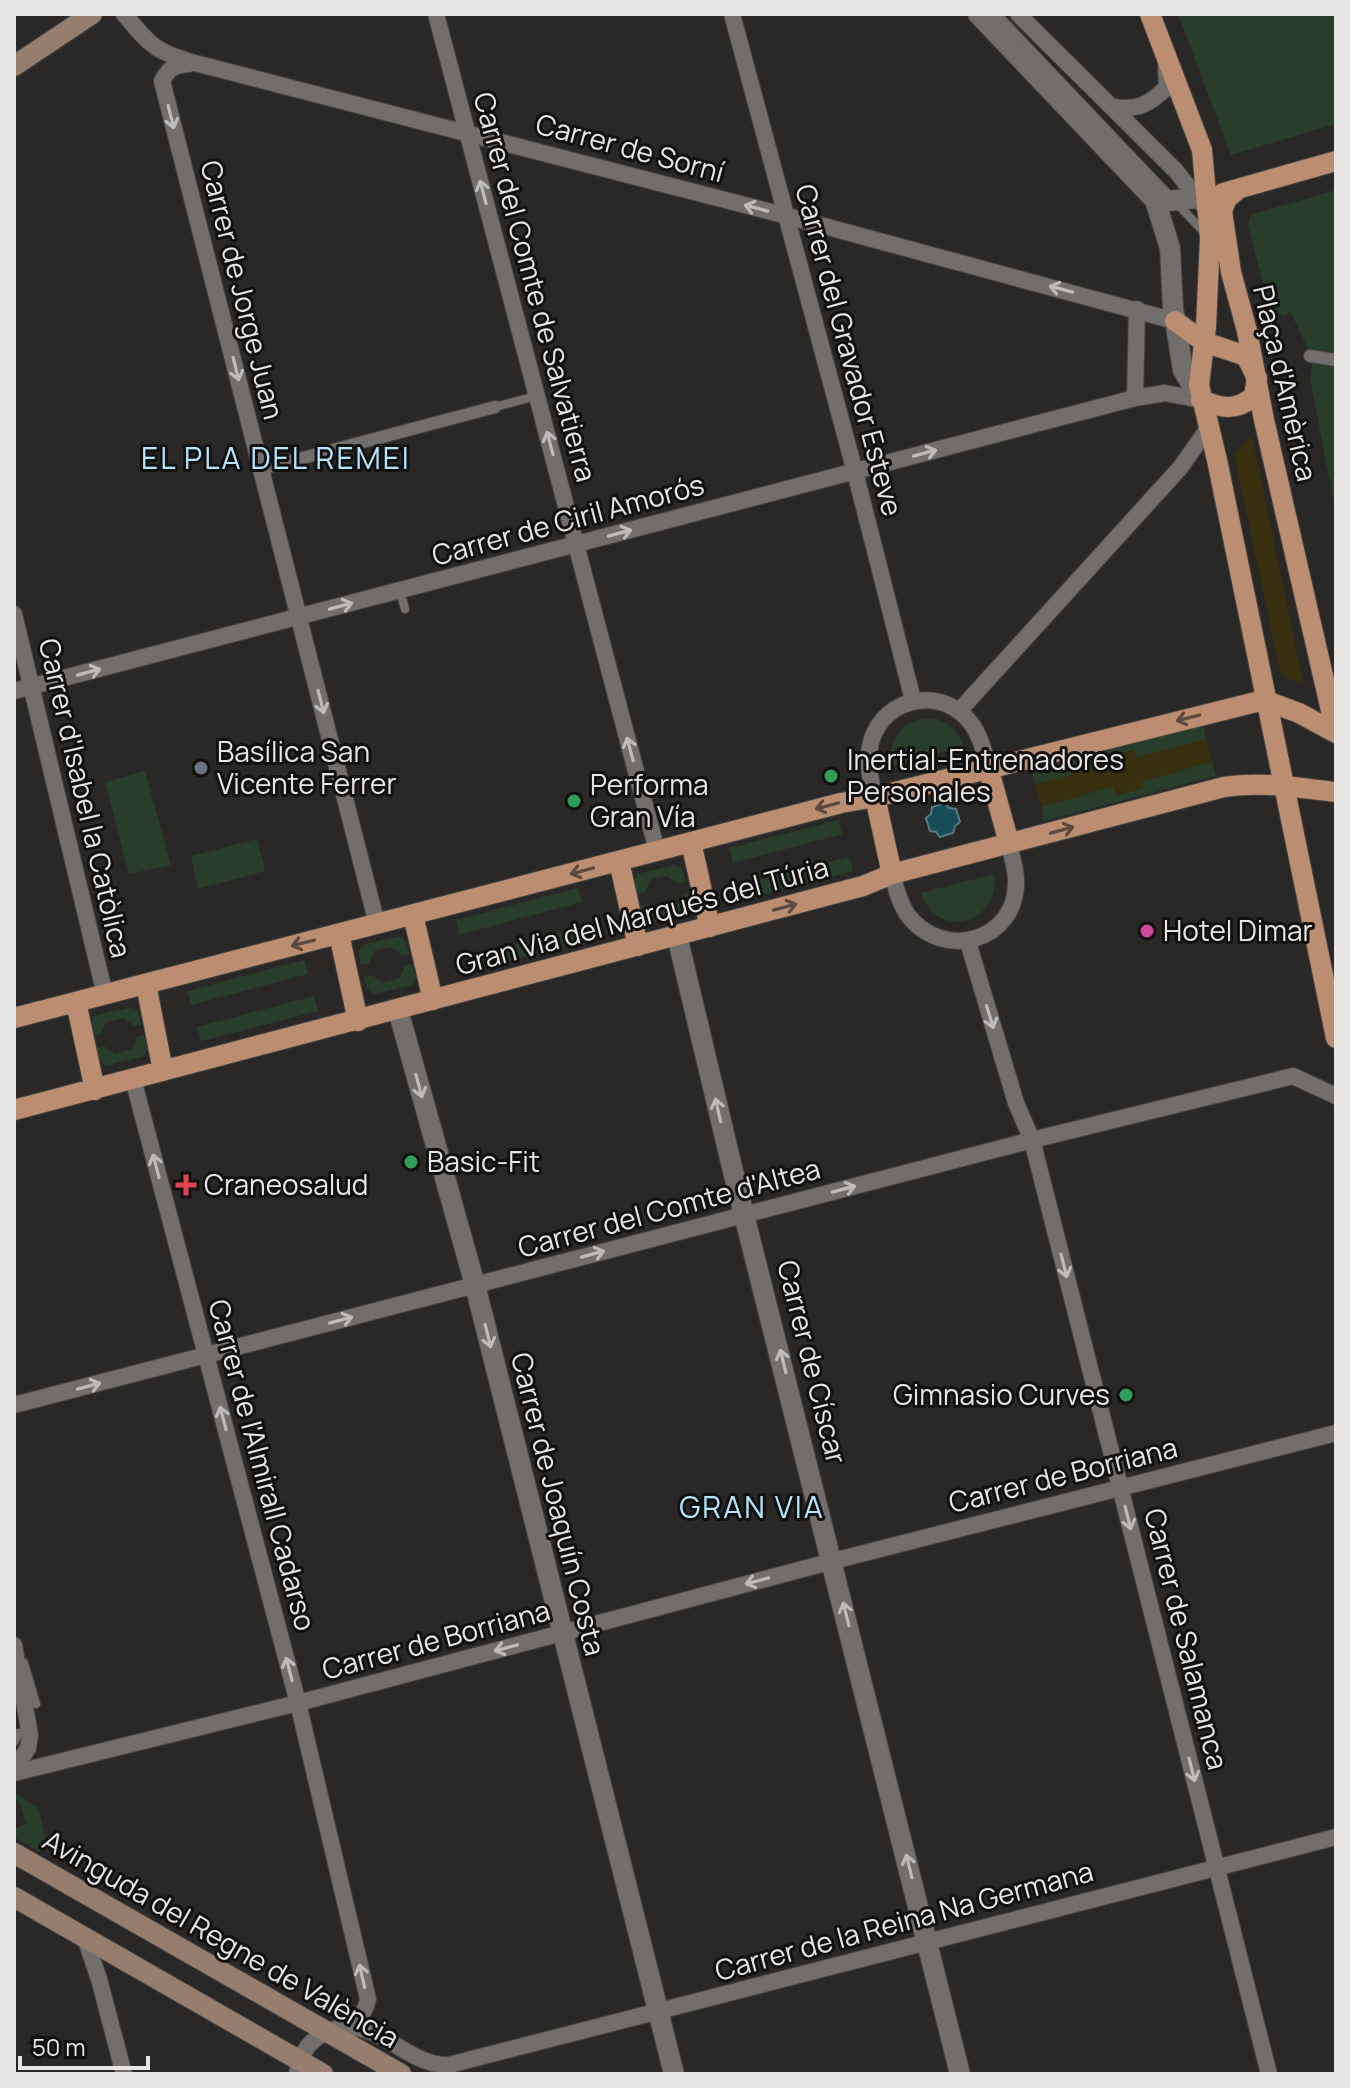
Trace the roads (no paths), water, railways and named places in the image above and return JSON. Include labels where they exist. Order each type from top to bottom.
[{"type":"main road","points":[[14,66],[92,14]]},
{"type":"main road","name":"Plaça d'Amèrica","points":[[1150,14],[1200,140],[1210,238],[1199,385],[1201,400],[1264,700],[1331,993],[1336,1038]]},
{"type":"main road","points":[[1205,203],[1336,161]]},
{"type":"main road","name":"Plaça d'Amèrica","points":[[1242,189],[1227,198],[1222,211],[1231,272],[1336,733]]},
{"type":"main road","points":[[1175,321],[1204,342],[1242,353],[1257,378],[1254,396],[1241,406],[1223,408],[1201,400]]},
{"type":"main road","name":"Plaça d'Amèrica","points":[[1264,700],[1299,713],[1336,733]]},
{"type":"main road","name":"Gran Via del Marqués del Túria","points":[[14,1018],[841,803],[1264,700]]},
{"type":"main road","points":[[988,767],[1009,843]]},
{"type":"main road","points":[[1285,785],[1336,792]]},
{"type":"main road","name":"Gran Via del Marqués del Túria","points":[[14,1110],[677,936],[863,886],[892,874],[1224,787],[1285,785]]},
{"type":"main road","points":[[875,797],[892,874]]},
{"type":"main road","points":[[691,842],[710,927]]},
{"type":"main road","points":[[619,861],[638,946]]},
{"type":"main road","points":[[413,915],[433,1000]]},
{"type":"main road","points":[[339,934],[358,1021]]},
{"type":"main road","points":[[146,984],[163,1071]]},
{"type":"main road","points":[[76,1002],[95,1090]]},
{"type":"main road","name":"Avinguda del Regne de València","points":[[14,1853],[334,2032],[401,2074]]},
{"type":"main road","points":[[14,1897],[298,2068],[323,2074]]},
{"type":"street","name":"Carrer de Sorní","points":[[124,14],[156,49],[195,63],[1137,309]]},
{"type":"street","name":"Carrer del Comte de Salvatierra","points":[[436,14],[657,851]]},
{"type":"street","name":"Carrer del Gravador Esteve","points":[[732,14],[913,700]]},
{"type":"street","points":[[978,14],[1155,200],[1205,203]]},
{"type":"street","points":[[1018,14],[1205,203],[1231,272]]},
{"type":"street","points":[[1113,107],[1129,109],[1150,103],[1167,87],[1166,60]]},
{"type":"street","name":"Carrer de Jorge Juan","points":[[195,63],[177,65],[168,70],[162,81],[377,924]]},
{"type":"street","name":"Plaça d'Amèrica","points":[[1155,200],[1170,248],[1175,321],[1183,370],[1201,400]]},
{"type":"street","points":[[1175,321],[1137,309],[1135,398],[1165,393],[1201,400]]},
{"type":"street","points":[[1310,356],[1336,360]]},
{"type":"street","name":"Carrer de Ciril Amorós","points":[[14,691],[1135,398]]},
{"type":"street","points":[[261,469],[495,407]]},
{"type":"street","points":[[959,711],[1180,468],[1209,427]]},
{"type":"street","name":"Carrer d'Isabel la Catòlica","points":[[14,614],[105,995]]},
{"type":"street","points":[[875,797],[869,759],[876,728],[883,716],[913,700],[928,700],[959,711],[975,728],[988,767]]},
{"type":"street","points":[[892,874],[902,905],[920,927],[951,942],[968,942],[992,931],[1009,911],[1017,882],[1009,843]]},
{"type":"street","name":"Carrer de Císcar","points":[[677,936],[960,2074]]},
{"type":"street","name":"Carrer de Salamanca","points":[[968,942],[1016,1103],[1032,1140],[1269,2074]]},
{"type":"street","name":"Carrer de Joaquín Costa","points":[[398,1010],[475,1285],[674,2074]]},
{"type":"street","name":"Carrer del Comte d'Altea","points":[[14,1405],[1032,1140],[1293,1076],[1336,1096]]},
{"type":"street","name":"Carrer de l'Almirall Cadarso","points":[[133,1079],[298,1703],[368,1999],[364,2011],[334,2032]]},
{"type":"street","name":"Carrer de Borriana","points":[[14,1772],[298,1703],[833,1561],[1336,1433]]},
{"type":"street","points":[[14,1648],[30,1735],[28,1748],[14,1772]]},
{"type":"street","name":"Carrer de la Reina Na Germana","points":[[440,2065],[486,2056],[1336,1837]]},
{"type":"street","points":[[85,1938],[124,2074]]},
{"type":"street","name":"Avinguda del Regne de València","points":[[334,2032],[362,2028],[421,2061],[440,2065]]},
{"type":"street","points":[[298,2068],[314,2040],[334,2032]]},
{"type":"street","name":"Carrer de la Reina Na Germana","points":[[465,2074],[486,2056]]},
{"type":"lane","points":[[997,14],[1210,238],[1231,272]]},
{"type":"lane","points":[[495,407],[537,396]]},
{"type":"lane","points":[[400,591],[405,609]]},
{"type":"lane","points":[[14,1648],[23,1658],[36,1704]]},
{"type":"lane","points":[[14,1742],[19,1733]]},
{"type":"water","points":[[945,803],[949,808],[956,809],[960,822],[953,833],[940,837],[930,831],[926,818],[931,814],[932,807]]},
{"type":"place","name":"Basílica San Vicente Ferrer","points":[[201,768]]},
{"type":"place","name":"Inertial-Entrenadores Personales","points":[[831,776]]},
{"type":"place","name":"Performa Gran Vía","points":[[574,801]]},
{"type":"place","name":"Hotel Dimar","points":[[1147,931]]},
{"type":"place","name":"Basic-Fit","points":[[411,1162]]},
{"type":"place","name":"Craneosalud","points":[[186,1185]]},
{"type":"place","name":"Gimnasio Curves","points":[[1126,1395]]},
{"type":"district","name":"EL PLA DEL REMEI","points":[[276,459]]},
{"type":"district","name":"GRAN VIA","points":[[752,1508]]}]
